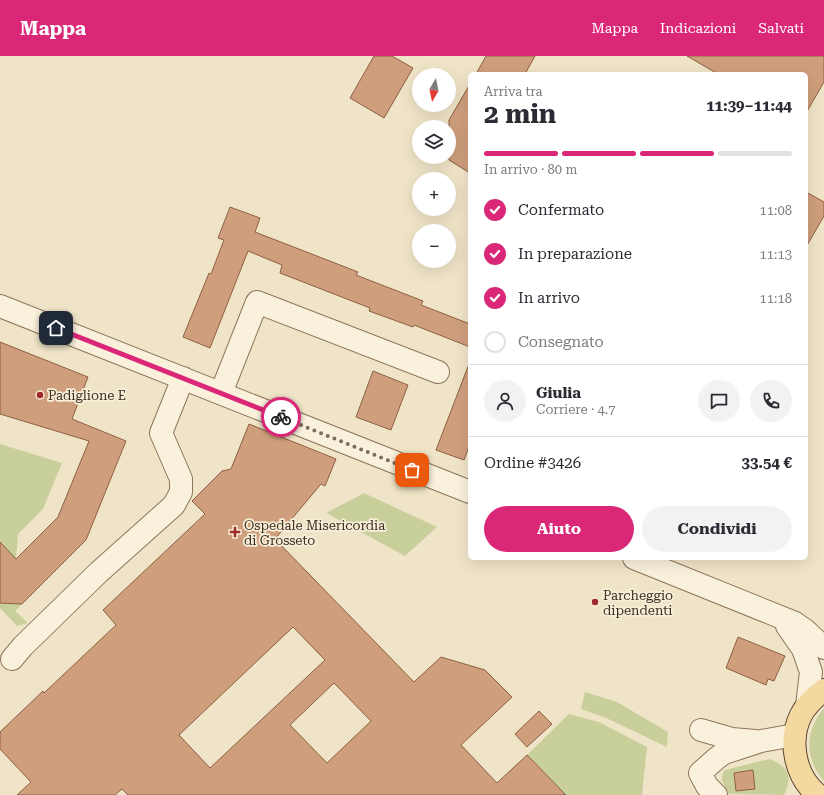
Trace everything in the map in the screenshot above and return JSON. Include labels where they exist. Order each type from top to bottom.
[{"type":"main road","points":[[818,795],[801,786],[796,757],[795,735],[801,715],[816,696],[824,690]]},
{"type":"street","points":[[221,393],[257,302],[438,372]]},
{"type":"street","points":[[0,306],[468,491]]},
{"type":"street","points":[[5,666],[23,646],[99,572],[174,505],[181,492],[181,480],[161,433],[183,378]]},
{"type":"street","points":[[639,560],[795,623],[805,630],[824,648]]},
{"type":"street","points":[[777,615],[790,628],[808,660],[811,672],[807,706]]},
{"type":"street","points":[[701,730],[732,739],[761,742]]},
{"type":"street","points":[[716,795],[707,786],[700,773],[717,758],[724,754],[761,742],[795,735]]},
{"type":"green space","points":[[0,444],[62,463],[43,509],[18,534],[16,559],[0,542]]},
{"type":"green space","points":[[364,493],[437,527],[405,556],[326,513]]},
{"type":"green space","points":[[0,599],[4,603],[22,604],[15,611],[28,623],[17,626],[0,608]]},
{"type":"green space","points":[[585,692],[617,702],[668,732],[667,747],[606,718],[581,709]]},
{"type":"green space","points":[[824,708],[824,781],[817,772],[813,763],[809,744],[813,726]]},
{"type":"green space","points":[[569,714],[599,722],[647,747],[642,795],[566,795],[527,755]]},
{"type":"green space","points":[[769,759],[781,765],[787,773],[788,783],[784,795],[729,794],[722,779],[725,770]]},
{"type":"building","points":[[374,56],[392,56],[413,68],[384,118],[350,98]]},
{"type":"building","points":[[486,56],[535,56],[526,72],[477,72]]},
{"type":"building","points":[[687,56],[824,56],[824,82],[808,110],[808,72],[715,72]]},
{"type":"building","points":[[468,87],[468,172],[455,164],[456,120],[449,120],[454,112],[456,112],[456,108]]},
{"type":"building","points":[[808,193],[824,202],[824,216],[808,244]]},
{"type":"building","points":[[230,207],[260,218],[255,232],[358,272],[356,275],[423,301],[421,305],[468,323],[468,346],[414,325],[413,327],[369,311],[370,308],[280,273],[282,265],[248,251],[210,348],[183,337],[209,273],[211,274],[224,240],[218,238]]},
{"type":"building","points":[[0,342],[88,377],[72,419],[126,441],[86,540],[22,604],[0,603],[0,542],[16,559],[58,517],[89,441],[0,414]]},
{"type":"building","points":[[468,367],[468,449],[464,460],[436,450]]},
{"type":"building","points":[[373,371],[408,385],[391,430],[356,417]]},
{"type":"building","points":[[249,424],[336,459],[325,486],[321,484],[275,539],[414,682],[441,657],[485,670],[512,697],[461,745],[497,783],[527,755],[566,795],[128,795],[122,789],[115,795],[17,795],[31,782],[0,749],[0,732],[116,625],[103,610],[205,514],[192,501],[222,471],[231,469]],"holes":[[[293,627],[325,660],[210,768],[179,735]],[[334,683],[371,721],[327,763],[290,725]]]},
{"type":"building","points":[[738,637],[785,656],[774,681],[768,679],[766,685],[726,668]]},
{"type":"building","points":[[539,711],[552,724],[527,747],[515,734]]},
{"type":"building","points":[[753,770],[755,789],[736,791],[734,773]]},
{"type":"way so far","points":[[281,417],[412,470]]},
{"type":"place","name":"Padiglione E","points":[[40,395]]},
{"type":"place","name":"Ospedale Misericordia di Grosseto","points":[[235,532]]},
{"type":"place","name":"Parcheggio dipendenti","points":[[595,602]]},
{"type":"route","points":[[56,328],[281,417]]}]
